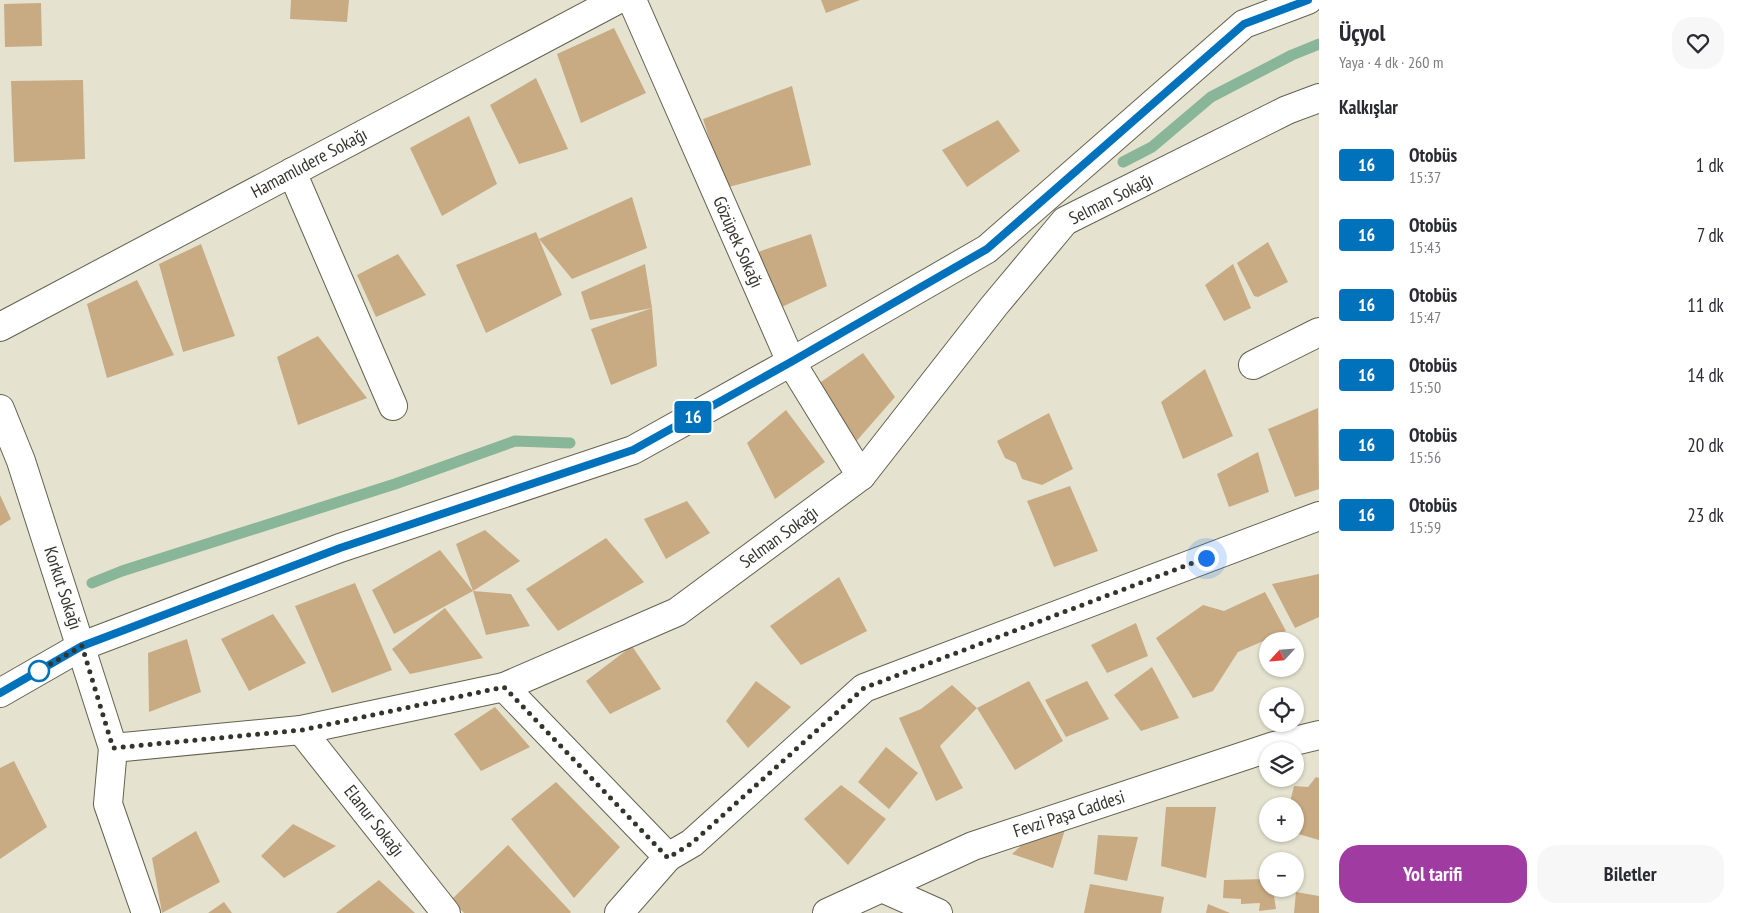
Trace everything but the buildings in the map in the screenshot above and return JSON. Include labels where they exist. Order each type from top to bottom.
[{"type":"street","name":"Hamamlıdere Sokağı","points":[[0,327],[617,0]]},
{"type":"street","name":"Gözüpek Sokağı","points":[[632,0],[791,362],[861,476]]},
{"type":"street","points":[[0,693],[82,646],[340,548],[633,450],[987,249],[1244,24],[1308,0]]},
{"type":"street","name":"Selman Sokağı","points":[[113,748],[302,730],[504,687],[677,612],[861,476],[994,306],[1065,221],[1287,110],[1319,98]]},
{"type":"street","points":[[292,172],[393,406]]},
{"type":"street","points":[[1254,365],[1319,332]]},
{"type":"street","name":"Korkut Sokağı","points":[[0,410],[21,462],[82,646],[113,748],[108,804],[146,913]]},
{"type":"street","points":[[619,913],[668,858],[692,843],[864,688],[1319,516]]},
{"type":"street","points":[[504,687],[668,858]]},
{"type":"street","name":"Elanur Sokağı","points":[[302,730],[446,913]]},
{"type":"street","name":"Fevzi Paşa Caddesi","points":[[827,913],[973,846],[1274,746],[1319,735]]},
{"type":"street","points":[[882,888],[938,913]]},
{"type":"waterway","points":[[1123,162],[1152,147],[1211,97],[1292,55],[1319,44]]},
{"type":"waterway","points":[[92,583],[122,571],[395,484],[515,441],[570,443]]},
{"type":"bus line","name":"16","points":[[0,693],[82,646],[340,548],[633,450],[987,249],[1244,24],[1308,0]]},
{"type":"route","points":[[39,671],[33,674],[82,646],[113,748],[302,730],[504,687],[668,858],[692,843],[864,688],[1206,558]]}]
